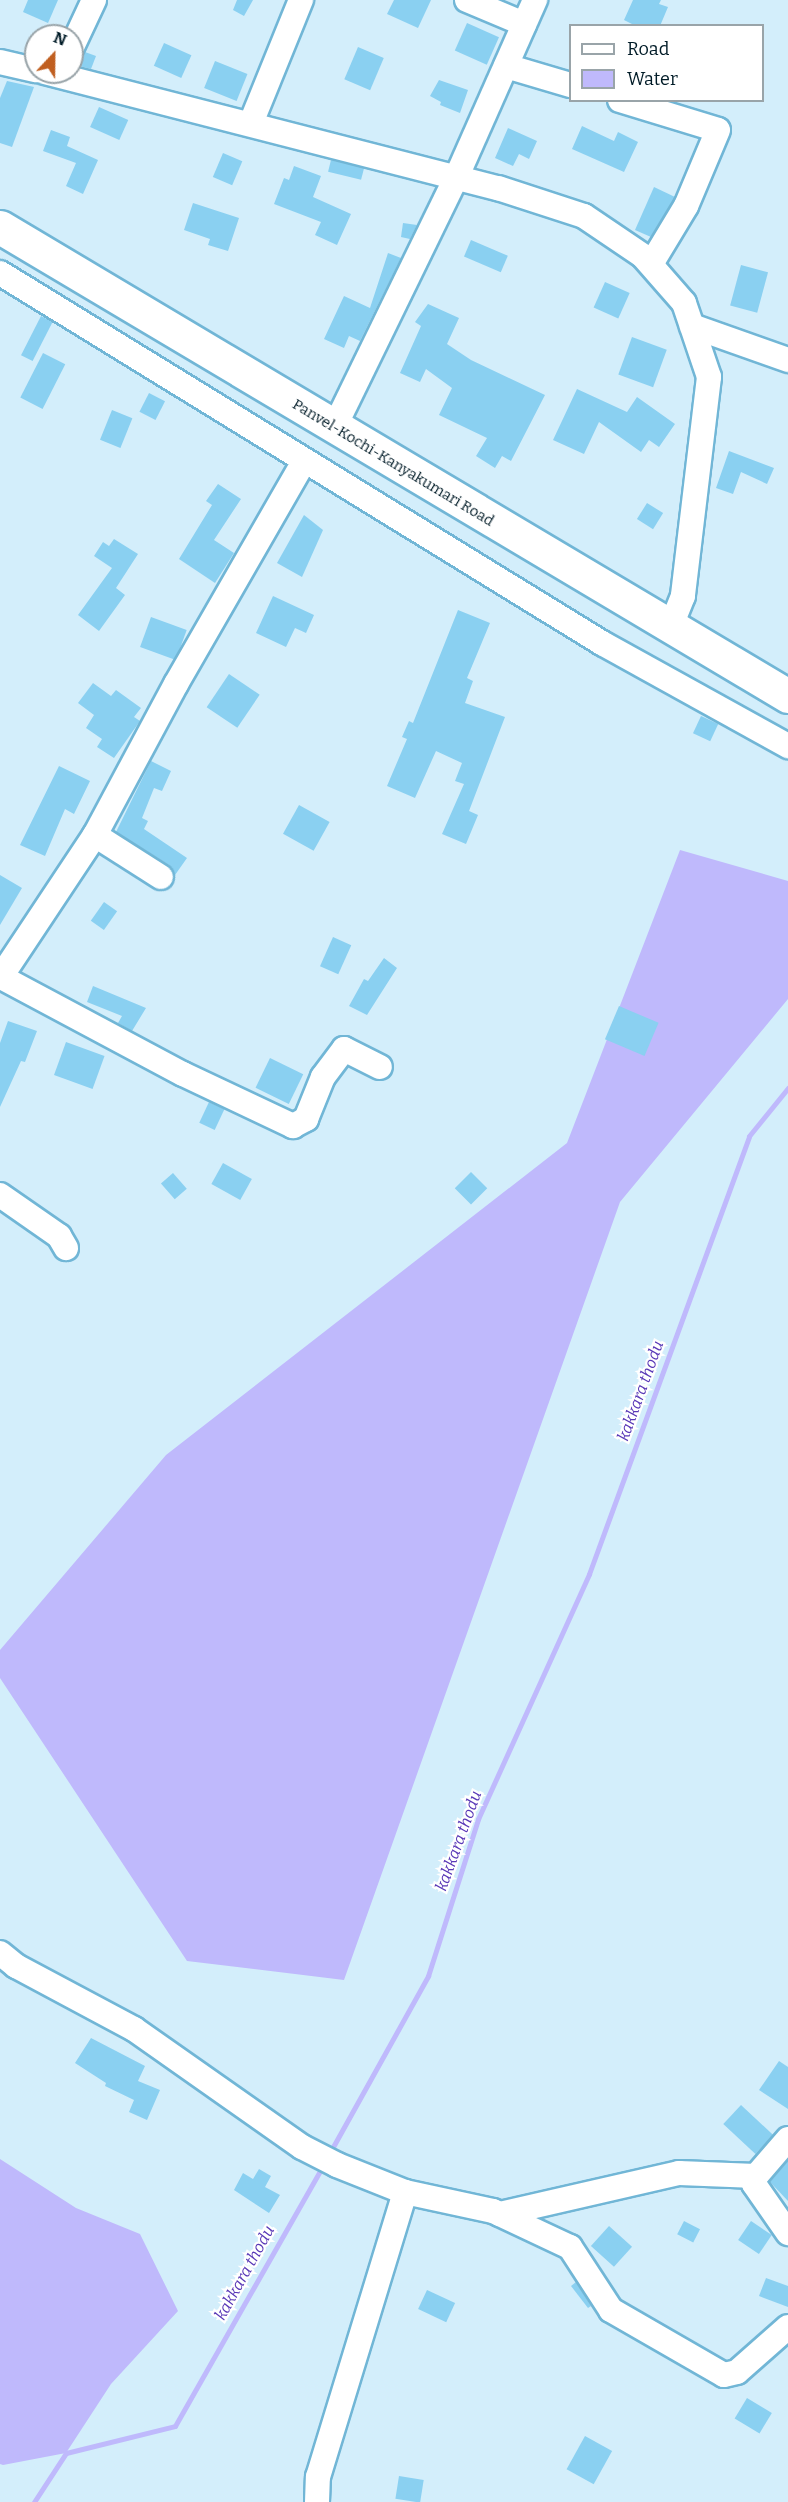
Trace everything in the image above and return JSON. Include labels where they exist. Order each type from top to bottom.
[{"type":"highway","name":"Panvel-Kochi-Kanyakumari Road","points":[[0,227],[669,628],[788,696]]},
{"type":"street","points":[[83,24],[94,0]]},
{"type":"street","points":[[251,123],[301,0]]},
{"type":"street","points":[[467,0],[524,24]]},
{"type":"street","points":[[334,428],[457,176],[535,0]]},
{"type":"street","points":[[0,62],[24,67]]},
{"type":"street","points":[[506,66],[569,86]]},
{"type":"street","points":[[84,81],[457,176],[584,216],[651,264],[684,303],[709,377],[684,596],[669,628]]},
{"type":"street","points":[[627,102],[718,130],[686,206],[651,264]]},
{"type":"street","points":[[0,273],[602,643],[788,746]]},
{"type":"street","points":[[692,326],[788,360]]},
{"type":"street","points":[[305,460],[176,684],[95,835],[0,977],[183,1074],[293,1126],[306,1119],[323,1077],[345,1049],[380,1067]]},
{"type":"street","points":[[95,835],[161,877]]},
{"type":"street","points":[[0,1195],[59,1236],[66,1248]]},
{"type":"street","points":[[0,1953],[134,2029],[302,2147],[336,2165],[405,2192],[500,2214],[570,2247],[605,2305],[617,2316],[724,2375],[737,2372],[788,2327]]},
{"type":"street","points":[[788,2139],[756,2176],[756,2192],[788,2233]]},
{"type":"street","points":[[500,2214],[679,2173],[756,2176]]},
{"type":"street","points":[[317,2502],[318,2477],[405,2192]]},
{"type":"water","points":[[680,850],[788,881],[788,999],[620,1202],[344,1980],[187,1961],[0,1678],[0,1650],[166,1455],[567,1143]]},
{"type":"water","points":[[0,2159],[76,2208],[140,2234],[178,2311],[111,2384],[66,2453],[3,2465],[0,2464]]},
{"type":"building","points":[[28,0],[58,0],[48,23],[23,12]]},
{"type":"building","points":[[237,0],[253,0],[244,16],[233,10]]},
{"type":"building","points":[[394,0],[431,0],[418,28],[387,14]]},
{"type":"building","points":[[633,0],[661,0],[659,4],[668,7],[661,24],[632,24],[624,20]]},
{"type":"building","points":[[467,23],[499,37],[487,65],[455,50]]},
{"type":"building","points":[[164,43],[191,55],[181,78],[154,66]]},
{"type":"building","points":[[358,47],[384,58],[370,90],[344,79]]},
{"type":"building","points":[[84,53],[96,56],[91,69],[84,67]]},
{"type":"building","points":[[215,61],[247,74],[237,101],[204,88]]},
{"type":"building","points":[[439,80],[468,90],[460,113],[440,105],[441,102],[430,96]]},
{"type":"building","points":[[7,81],[34,87],[12,147],[0,143],[0,98]]},
{"type":"building","points":[[99,107],[128,120],[119,140],[90,127]]},
{"type":"building","points":[[582,126],[614,141],[618,132],[638,142],[624,172],[572,149]]},
{"type":"building","points":[[508,128],[537,141],[529,159],[519,154],[513,166],[495,158]]},
{"type":"building","points":[[51,130],[70,137],[67,146],[98,160],[83,194],[66,186],[76,163],[43,151]]},
{"type":"building","points":[[223,153],[242,161],[232,185],[213,177]]},
{"type":"building","points":[[331,160],[364,168],[361,180],[328,172]]},
{"type":"building","points":[[294,166],[321,176],[313,197],[351,214],[337,245],[315,235],[321,222],[274,204],[284,178],[289,180]]},
{"type":"building","points":[[654,187],[675,197],[651,237],[635,230]]},
{"type":"building","points":[[193,203],[239,218],[228,251],[208,245],[210,239],[184,230]]},
{"type":"building","points":[[403,223],[417,225],[410,239],[401,237]]},
{"type":"building","points":[[471,240],[508,256],[501,272],[464,257]]},
{"type":"building","points":[[388,253],[401,258],[360,341],[349,336],[344,348],[324,339],[344,296],[370,308]]},
{"type":"building","points":[[741,265],[768,272],[757,313],[730,306]]},
{"type":"building","points":[[605,282],[630,293],[618,319],[594,308]]},
{"type":"building","points":[[428,304],[459,318],[447,344],[471,360],[545,395],[511,461],[502,456],[495,468],[476,456],[487,438],[439,415],[452,388],[426,369],[420,382],[400,373],[421,326],[415,322]]},
{"type":"building","points":[[41,316],[53,322],[33,361],[21,355]]},
{"type":"building","points":[[632,337],[667,350],[653,387],[618,375]]},
{"type":"building","points":[[43,353],[65,364],[43,409],[20,398]]},
{"type":"building","points":[[577,389],[627,412],[637,397],[675,424],[659,447],[649,440],[641,452],[599,422],[584,454],[553,440]]},
{"type":"building","points":[[149,393],[165,401],[156,420],[139,412]]},
{"type":"building","points":[[112,410],[132,418],[120,448],[100,440]]},
{"type":"building","points":[[729,451],[774,468],[767,484],[741,472],[733,494],[716,488]]},
{"type":"building","points":[[218,484],[241,499],[214,540],[234,553],[215,583],[179,559],[212,505],[206,501]]},
{"type":"building","points":[[647,503],[663,513],[653,529],[637,519]]},
{"type":"building","points":[[304,515],[323,530],[302,577],[277,563]]},
{"type":"building","points":[[114,539],[138,554],[116,588],[125,595],[99,631],[78,615],[112,568],[94,556],[103,542],[109,546]]},
{"type":"building","points":[[273,596],[314,615],[306,633],[295,628],[286,647],[256,633]]},
{"type":"building","points":[[458,610],[490,623],[467,678],[473,681],[465,703],[505,717],[469,811],[478,815],[466,844],[442,834],[464,784],[455,781],[462,763],[436,751],[415,798],[387,786],[407,739],[402,737],[409,721],[413,723]]},
{"type":"building","points":[[151,617],[187,630],[176,660],[140,647]]},
{"type":"building","points":[[229,674],[260,695],[237,728],[207,707]]},
{"type":"building","points":[[93,683],[111,696],[116,690],[141,708],[134,717],[140,721],[114,758],[97,747],[102,739],[86,728],[94,715],[78,703]]},
{"type":"building","points":[[701,716],[718,724],[710,741],[693,733]]},
{"type":"building","points":[[151,761],[171,771],[162,791],[154,788],[142,818],[148,821],[144,829],[187,858],[175,875],[169,865],[116,832]]},
{"type":"building","points":[[59,766],[90,781],[74,814],[65,809],[45,856],[20,845]]},
{"type":"building","points":[[299,805],[330,822],[314,851],[283,834]]},
{"type":"building","points":[[0,875],[22,888],[0,925]]},
{"type":"building","points":[[104,902],[117,911],[104,930],[91,921]]},
{"type":"building","points":[[333,937],[351,945],[338,974],[320,966]]},
{"type":"building","points":[[384,958],[397,968],[367,1015],[349,1006],[364,979],[368,981]]},
{"type":"building","points":[[93,986],[146,1008],[132,1031],[118,1023],[122,1016],[87,1002]]},
{"type":"building","points":[[619,1006],[659,1023],[645,1056],[605,1039]]},
{"type":"building","points":[[8,1021],[37,1031],[25,1062],[21,1061],[0,1107],[0,1043]]},
{"type":"building","points":[[66,1042],[105,1056],[93,1089],[54,1075]]},
{"type":"building","points":[[270,1058],[303,1074],[289,1104],[256,1088]]},
{"type":"building","points":[[209,1102],[224,1109],[215,1130],[199,1123]]},
{"type":"building","points":[[223,1163],[252,1179],[240,1200],[211,1184]]},
{"type":"building","points":[[471,1172],[487,1188],[471,1205],[455,1188]]},
{"type":"building","points":[[173,1173],[187,1189],[175,1199],[161,1183]]},
{"type":"building","points":[[91,2038],[145,2066],[138,2081],[160,2090],[147,2120],[129,2112],[134,2100],[105,2086],[106,2083],[75,2063]]},
{"type":"building","points":[[779,2061],[788,2067],[788,2109],[759,2090]]},
{"type":"building","points":[[741,2105],[773,2135],[755,2154],[723,2124]]},
{"type":"building","points":[[788,2161],[788,2201],[770,2182]]},
{"type":"building","points":[[259,2169],[271,2176],[265,2187],[280,2195],[269,2213],[234,2190],[243,2173],[253,2179]]},
{"type":"building","points":[[684,2221],[700,2229],[693,2243],[677,2234]]},
{"type":"building","points":[[751,2221],[772,2235],[759,2254],[738,2240]]},
{"type":"building","points":[[609,2226],[632,2247],[614,2267],[591,2246]]},
{"type":"building","points":[[766,2278],[788,2286],[788,2307],[759,2296]]},
{"type":"building","points":[[576,2282],[591,2306],[588,2308],[571,2286]]},
{"type":"building","points":[[427,2290],[455,2303],[446,2322],[418,2309]]},
{"type":"building","points":[[747,2398],[772,2413],[759,2434],[735,2419]]},
{"type":"building","points":[[585,2436],[612,2451],[594,2484],[567,2469]]},
{"type":"building","points":[[399,2476],[424,2480],[420,2502],[395,2499]]},
{"type":"waterway","name":"kakkara thodu","points":[[329,2154],[428,1976],[478,1819],[589,1574],[749,1136],[788,1088]]},
{"type":"waterway","name":"kakkara thodu","points":[[34,2502],[66,2453],[175,2426],[323,2165]]}]
